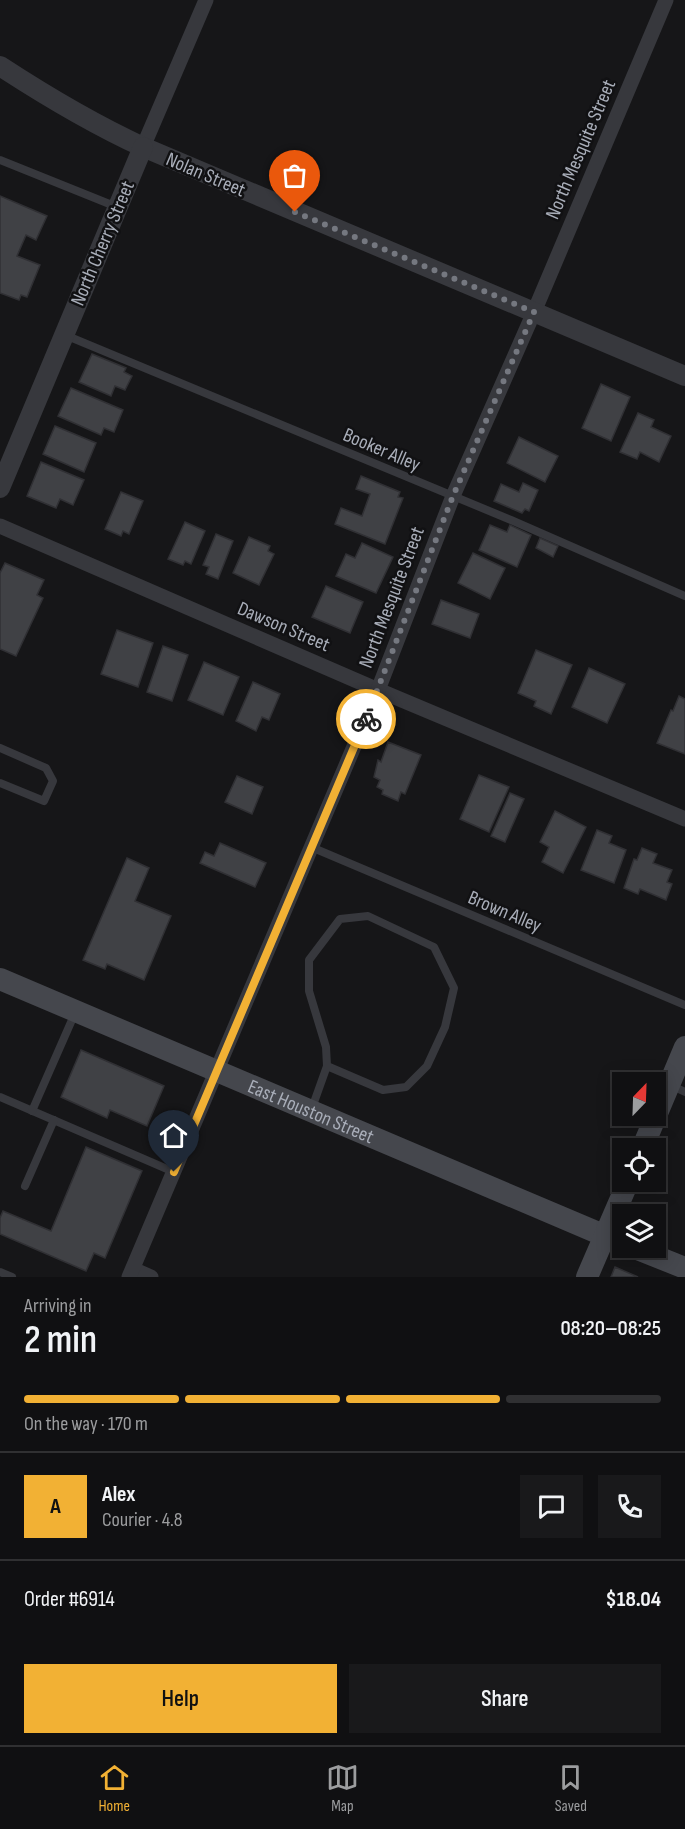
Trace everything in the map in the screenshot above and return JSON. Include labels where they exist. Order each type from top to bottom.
[{"type":"main road","name":"East Houston Street","points":[[0,980],[612,1239]]},
{"type":"main road","points":[[648,1138],[677,1088],[685,1047]]},
{"type":"main road","points":[[587,1277],[612,1243]]},
{"type":"main road","points":[[660,1258],[685,1268]]},
{"type":"street","name":"North Cherry Street","points":[[0,488],[206,0]]},
{"type":"street","name":"North Mesquite Street","points":[[131,1273],[378,690],[453,496],[534,312],[666,0]]},
{"type":"street","name":"Nolan Street","points":[[0,66],[113,133],[143,147],[685,376]]},
{"type":"street","name":"Dawson Street","points":[[0,526],[378,690],[685,819]]},
{"type":"street","points":[[131,1273],[151,1277]]},
{"type":"lane","points":[[0,160],[117,207]]},
{"type":"lane","name":"Booker Alley","points":[[64,335],[453,496],[685,597]]},
{"type":"lane","points":[[0,748],[46,768],[53,781],[44,801],[0,783]]},
{"type":"lane","name":"Brown Alley","points":[[311,847],[685,1005]]},
{"type":"lane","points":[[311,1112],[327,1066],[326,1047],[309,991],[309,960],[340,919],[368,916],[434,947],[454,987],[445,1027],[427,1066],[406,1088],[383,1090],[327,1066]]},
{"type":"lane","points":[[32,1111],[75,1012]]},
{"type":"lane","points":[[0,1097],[174,1172]]},
{"type":"lane","points":[[25,1186],[54,1120]]},
{"type":"lane","points":[[0,1272],[12,1277]]},
{"type":"building","points":[[0,196],[47,216],[36,240],[26,235],[17,256],[40,265],[27,297],[21,295],[19,300],[0,293]]},
{"type":"building","points":[[92,354],[126,368],[124,372],[132,376],[125,390],[115,386],[111,396],[79,382]]},
{"type":"building","points":[[601,384],[630,397],[611,441],[582,428]]},
{"type":"building","points":[[71,388],[123,410],[114,432],[104,428],[101,435],[58,416]]},
{"type":"building","points":[[638,413],[654,420],[651,427],[671,436],[659,462],[640,452],[637,459],[620,452]]},
{"type":"building","points":[[55,426],[96,443],[84,472],[43,454]]},
{"type":"building","points":[[519,437],[558,456],[545,482],[507,463]]},
{"type":"building","points":[[41,462],[84,480],[73,505],[60,499],[56,508],[27,496]]},
{"type":"building","points":[[361,476],[400,492],[398,497],[403,498],[385,544],[335,524],[341,508],[362,516],[370,494],[356,489]]},
{"type":"building","points":[[523,483],[538,490],[529,511],[525,509],[522,513],[494,501],[501,484],[519,492]]},
{"type":"building","points":[[121,492],[143,501],[129,534],[123,531],[121,536],[105,529]]},
{"type":"building","points":[[185,522],[205,531],[191,564],[185,561],[183,565],[168,559]]},
{"type":"building","points":[[490,525],[507,532],[510,525],[531,535],[517,567],[479,550]]},
{"type":"building","points":[[216,534],[233,541],[218,579],[206,574],[209,567],[203,565]]},
{"type":"building","points":[[249,537],[270,546],[268,551],[274,554],[259,585],[233,573]]},
{"type":"building","points":[[540,538],[558,546],[553,557],[536,548]]},
{"type":"building","points":[[362,543],[393,557],[376,593],[336,576],[346,554],[355,558]]},
{"type":"building","points":[[473,553],[505,568],[490,599],[458,583]]},
{"type":"building","points":[[5,563],[44,580],[37,595],[43,598],[16,656],[0,649],[0,573]]},
{"type":"building","points":[[326,586],[363,602],[350,633],[312,617]]},
{"type":"building","points":[[441,600],[479,614],[470,638],[432,624]]},
{"type":"building","points":[[117,630],[153,643],[138,687],[101,674]]},
{"type":"building","points":[[163,646],[188,655],[172,701],[147,692]]},
{"type":"building","points":[[536,650],[572,665],[551,714],[534,706],[536,701],[518,693]]},
{"type":"building","points":[[204,662],[239,677],[223,715],[188,700]]},
{"type":"building","points":[[589,668],[625,684],[607,723],[572,707]]},
{"type":"building","points":[[253,682],[280,694],[269,720],[262,717],[256,731],[236,721]]},
{"type":"building","points":[[679,696],[685,699],[685,754],[657,743]]},
{"type":"building","points":[[388,742],[421,755],[405,794],[401,792],[398,801],[382,794],[383,790],[377,787],[380,780],[374,777],[378,760],[381,762]]},
{"type":"building","points":[[479,775],[509,787],[489,832],[460,819]]},
{"type":"building","points":[[237,776],[263,787],[252,814],[225,802]]},
{"type":"building","points":[[510,793],[524,799],[505,842],[491,836]]},
{"type":"building","points":[[555,811],[586,827],[563,873],[542,862],[549,847],[540,842]]},
{"type":"building","points":[[597,830],[612,836],[609,843],[626,850],[614,883],[581,870]]},
{"type":"building","points":[[220,843],[266,863],[255,887],[200,863],[205,852],[214,856]]},
{"type":"building","points":[[642,848],[657,854],[653,863],[672,870],[667,882],[672,884],[666,900],[640,889],[638,894],[624,888],[634,859],[637,860]]},
{"type":"building","points":[[127,858],[149,868],[135,901],[171,916],[144,980],[107,964],[105,969],[83,960]]},
{"type":"building","points":[[81,1050],[164,1086],[147,1126],[110,1110],[107,1118],[61,1097]]},
{"type":"building","points":[[86,1147],[142,1171],[105,1258],[94,1253],[86,1271],[0,1234],[0,1218],[3,1211],[51,1231]]},
{"type":"building","points":[[615,1267],[638,1277],[611,1277]]},
{"type":"way so far","points":[[295,212],[534,312],[453,496],[366,719]]},
{"type":"route","points":[[174,1172],[366,719]]}]
